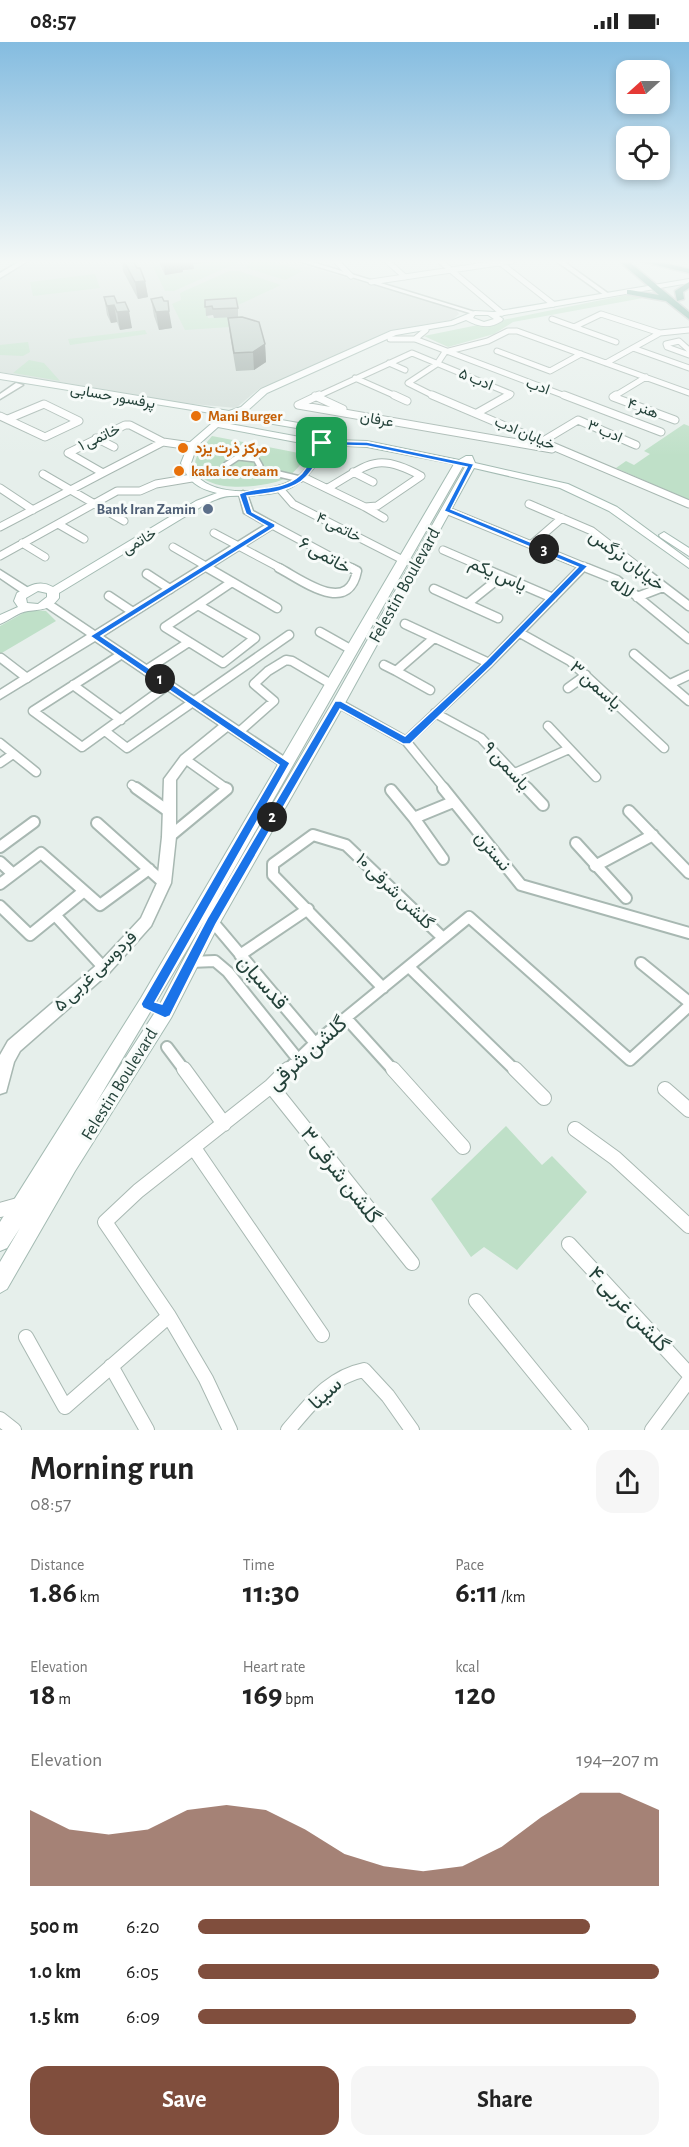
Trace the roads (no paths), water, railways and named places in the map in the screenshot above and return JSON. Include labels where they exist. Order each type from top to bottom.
[{"type":"main road","points":[[326,439],[322,449],[301,478],[280,489],[243,494],[226,493],[202,486],[192,478],[186,467],[185,457],[191,446],[215,423],[219,415],[244,409],[264,391],[394,333],[437,326]]},
{"type":"main road","points":[[260,414],[257,406],[269,393],[390,339],[426,330],[457,326]]},
{"type":"main road","name":"پرفسور حسابی","points":[[0,376],[152,403],[229,413],[260,414]]},
{"type":"main road","name":"پرفسور حسابی","points":[[0,381],[196,415],[215,423],[326,439]]},
{"type":"main road","points":[[244,409],[326,439],[463,468],[508,472],[564,486],[604,505],[689,565]]},
{"type":"main road","points":[[326,439],[429,456],[463,468]]},
{"type":"main road","points":[[429,456],[443,463],[463,468],[541,471],[597,491],[689,553]]},
{"type":"main road","name":"Felestin Boulevard","points":[[0,1282],[68,1164],[165,1012],[212,921],[446,510],[463,468]]},
{"type":"main road","name":"Felestin Boulevard","points":[[0,1241],[147,1004],[403,560],[463,468]]},
{"type":"main road","name":"خاتمی","points":[[49,590],[177,511],[193,500],[202,486]]},
{"type":"main road","name":"خاتمی","points":[[49,590],[200,503],[226,493]]},
{"type":"main road","points":[[0,614],[24,600],[49,590],[53,598],[48,604],[37,608],[24,600]]},
{"type":"main road","points":[[0,620],[24,600]]},
{"type":"main road","points":[[147,1004],[165,1012]]},
{"type":"street","points":[[571,326],[615,342]]},
{"type":"street","points":[[637,326],[660,333]]},
{"type":"street","points":[[390,339],[415,339],[426,330]]},
{"type":"street","points":[[606,363],[660,333],[689,330]]},
{"type":"street","points":[[445,352],[488,341],[508,331],[517,331],[689,393]]},
{"type":"street","name":"ادب","points":[[415,339],[661,432]]},
{"type":"street","points":[[689,350],[679,341],[666,344],[667,347],[689,355]]},
{"type":"street","points":[[633,348],[688,367]]},
{"type":"street","points":[[497,351],[550,371],[581,354]]},
{"type":"street","name":"خیابان ادب","points":[[445,352],[437,364],[408,383],[410,386],[689,504]]},
{"type":"street","points":[[315,396],[412,353],[437,364]]},
{"type":"street","points":[[389,363],[405,370]]},
{"type":"street","name":"ادب ۵","points":[[437,364],[511,394],[477,413]]},
{"type":"street","name":"هنر ۴","points":[[646,377],[613,397],[675,420]]},
{"type":"street","points":[[355,378],[407,401]]},
{"type":"street","points":[[0,397],[20,385]]},
{"type":"street","points":[[315,396],[358,416]]},
{"type":"street","name":"عرفان","points":[[315,396],[298,405],[570,452]]},
{"type":"street","points":[[0,416],[45,437],[79,421],[44,404],[8,419]]},
{"type":"street","name":"ادب ۳","points":[[543,441],[578,420],[636,445]]},
{"type":"street","name":"خاتمی ۱","points":[[163,442],[102,474],[68,453],[121,426],[130,425],[163,442],[191,446]]},
{"type":"street","points":[[494,439],[512,428]]},
{"type":"street","points":[[96,438],[114,447]]},
{"type":"street","points":[[134,457],[146,463]]},
{"type":"street","points":[[258,469],[259,462],[249,457],[232,459],[226,465],[229,472],[241,475],[258,469],[301,478],[328,488],[384,518]]},
{"type":"street","points":[[328,488],[376,461],[402,465],[421,476],[377,506],[365,507]]},
{"type":"street","points":[[353,472],[373,482]]},
{"type":"street","points":[[43,474],[123,521]]},
{"type":"street","points":[[0,527],[102,474]]},
{"type":"street","points":[[0,556],[122,490],[140,490],[156,484],[192,478]]},
{"type":"street","points":[[0,488],[33,510]]},
{"type":"street","name":"خاتمی ۴","points":[[280,489],[293,504],[403,560]]},
{"type":"street","points":[[657,491],[689,511]]},
{"type":"street","name":"خاتمی ۶","points":[[239,546],[329,594],[346,592],[354,585],[357,571],[249,513],[243,494]]},
{"type":"street","name":"خیابان نرگس","points":[[530,504],[592,531],[689,606]]},
{"type":"street","name":"لاله","points":[[446,510],[617,580],[689,639]]},
{"type":"street","points":[[532,544],[562,518]]},
{"type":"street","points":[[58,524],[84,539]]},
{"type":"street","points":[[0,695],[272,525]]},
{"type":"street","points":[[214,533],[239,546]]},
{"type":"street","points":[[22,543],[45,557]]},
{"type":"street","points":[[173,547],[277,608]]},
{"type":"street","name":"یاس یکم","points":[[443,550],[553,598]]},
{"type":"street","points":[[406,741],[520,633],[584,566]]},
{"type":"street","points":[[0,573],[24,600]]},
{"type":"street","points":[[147,574],[170,589]]},
{"type":"street","points":[[467,604],[502,576]]},
{"type":"street","points":[[198,605],[255,638],[223,663],[165,627],[232,582]]},
{"type":"street","points":[[637,597],[663,587]]},
{"type":"street","points":[[434,589],[498,618]]},
{"type":"street","points":[[109,596],[133,612]]},
{"type":"street","points":[[48,604],[285,763]]},
{"type":"street","points":[[405,624],[489,663]]},
{"type":"street","points":[[320,632],[352,650]]},
{"type":"street","name":"یاسمن ۳","points":[[520,633],[570,661],[664,748]]},
{"type":"street","points":[[105,731],[127,748],[289,635]]},
{"type":"street","points":[[396,671],[434,638]]},
{"type":"street","points":[[146,670],[189,642]]},
{"type":"street","points":[[122,654],[33,711],[82,747],[168,685]]},
{"type":"street","points":[[634,654],[689,701]]},
{"type":"street","points":[[1,658],[27,678]]},
{"type":"street","points":[[233,729],[274,701],[273,697],[254,684],[282,661],[292,661],[331,684]]},
{"type":"street","points":[[384,665],[430,690]]},
{"type":"street","points":[[568,688],[586,675]]},
{"type":"street","points":[[670,684],[689,675]]},
{"type":"street","points":[[73,685],[121,720]]},
{"type":"street","name":"نسترن","points":[[338,703],[406,741],[521,885],[689,933]]},
{"type":"street","name":"یاسمن ۹","points":[[435,713],[481,738],[543,805]]},
{"type":"street","points":[[548,726],[596,777]]},
{"type":"street","name":"فردوسی غربی ۵","points":[[0,1086],[6,1060],[14,1046],[104,968],[146,922],[164,883],[169,837],[170,779],[185,759],[233,729]]},
{"type":"street","points":[[0,743],[36,772]]},
{"type":"street","points":[[515,773],[569,749]]},
{"type":"street","points":[[0,763],[13,754]]},
{"type":"street","points":[[169,837],[226,789],[185,759]]},
{"type":"street","points":[[132,785],[168,811]]},
{"type":"street","points":[[392,790],[443,860]]},
{"type":"street","points":[[414,818],[453,802]]},
{"type":"street","points":[[629,811],[689,873]]},
{"type":"street","points":[[0,847],[34,822]]},
{"type":"street","points":[[97,823],[164,883]]},
{"type":"street","name":"گلشن شرقی ۱۰","points":[[308,909],[273,875],[273,864],[313,835],[346,845],[442,937]]},
{"type":"street","points":[[595,866],[653,836]]},
{"type":"street","points":[[576,843],[626,898]]},
{"type":"street","points":[[0,884],[41,853],[100,905],[148,869]]},
{"type":"street","points":[[0,862],[13,874]]},
{"type":"street","points":[[0,906],[30,935],[84,891]]},
{"type":"street","points":[[240,956],[308,909],[383,988]]},
{"type":"street","points":[[55,915],[104,968]]},
{"type":"street","name":"گلشن شرقی","points":[[230,1430],[206,1379],[169,1316],[105,1222],[138,1191],[271,1086],[315,1042],[469,917],[630,1060],[689,1004]]},
{"type":"street","name":"قدسیان","points":[[212,921],[315,1042]]},
{"type":"street","name":"قدسیان","points":[[190,962],[215,962],[228,972],[297,1058]]},
{"type":"street","points":[[641,963],[689,1004]]},
{"type":"street","points":[[409,967],[544,1098]]},
{"type":"street","points":[[346,1018],[463,1147]]},
{"type":"street","points":[[167,1047],[224,1124]]},
{"type":"street","name":"گلشن شرقی ۳","points":[[271,1086],[412,1263]]},
{"type":"street","points":[[665,1089],[689,1110]]},
{"type":"street","points":[[575,1129],[615,1158],[689,1226]]},
{"type":"street","points":[[194,1148],[322,1335]]},
{"type":"street","points":[[0,1210],[23,1203]]},
{"type":"street","name":"گلشن غربی ۴","points":[[569,1244],[689,1374]]},
{"type":"street","points":[[476,1301],[581,1430]]},
{"type":"street","points":[[26,1337],[65,1407],[169,1316]]},
{"type":"street","points":[[111,1366],[147,1430]]},
{"type":"street","name":"سینا","points":[[288,1430],[325,1390],[350,1371],[364,1370],[388,1396],[411,1430]]},
{"type":"street","points":[[652,1430],[689,1380]]},
{"type":"street","points":[[0,1419],[14,1430]]},
{"type":"place","name":"Mani Burger","points":[[196,416]]},
{"type":"place","name":"مرکز ذرت یزد","points":[[183,448]]},
{"type":"place","name":"kaka ice cream","points":[[179,471]]},
{"type":"place","name":"Bank Iran Zamin","points":[[208,509]]}]
